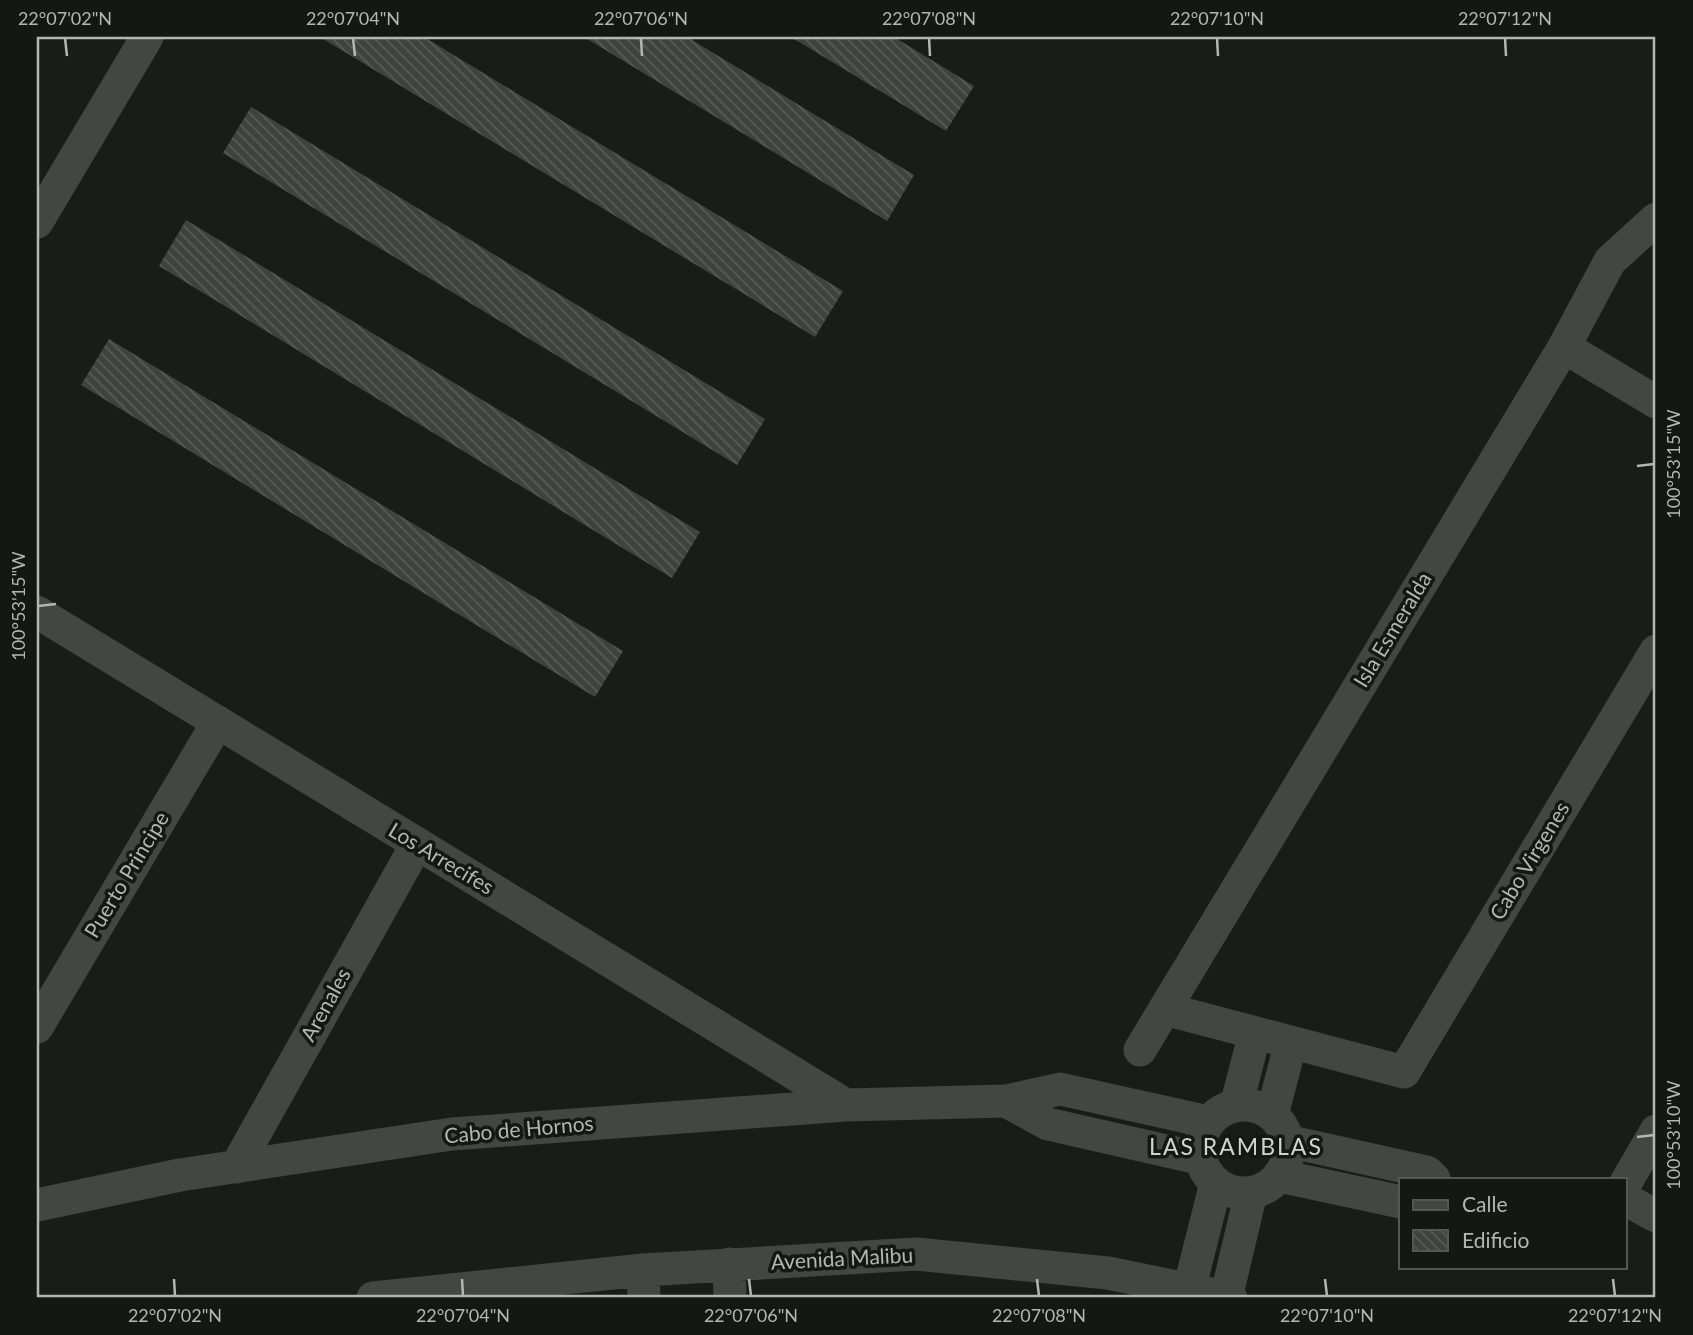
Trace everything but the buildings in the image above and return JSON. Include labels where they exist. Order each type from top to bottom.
[{"type":"street","points":[[37,222],[147,37]]},
{"type":"street","name":"Isla Esmeralda","points":[[1140,1050],[1564,347],[1610,261],[1656,219]]},
{"type":"street","points":[[1564,347],[1656,402]]},
{"type":"street","name":"Los Arrecifes","points":[[37,612],[846,1105]]},
{"type":"street","name":"Cabo Virgenes","points":[[1291,1042],[1404,1072],[1656,651]]},
{"type":"street","name":"Puerto Principe","points":[[37,1027],[218,722]]},
{"type":"street","name":"Arenales","points":[[236,1167],[417,844]]},
{"type":"street","points":[[1006,1101],[1048,1124],[1209,1171],[1238,1193],[1251,1193],[1268,1187],[1280,1176],[1286,1163],[1280,1128],[1291,1042],[1165,1009]]},
{"type":"street","points":[[1189,1290],[1209,1171],[1202,1137],[1222,1114],[1255,1033]]},
{"type":"street","name":"Cabo de Hornos","points":[[37,1205],[236,1167],[452,1134],[846,1105],[1006,1101],[1060,1089],[1084,1095],[1222,1114]]},
{"type":"street","points":[[1075,1130],[1084,1095]]},
{"type":"street","points":[[1222,1114],[1259,1107],[1280,1128],[1399,1166],[1427,1172],[1433,1178]]},
{"type":"street","points":[[1626,1182],[1656,1131]]},
{"type":"street","points":[[1280,1176],[1396,1201],[1399,1166]]},
{"type":"street","points":[[1228,1298],[1251,1193]]},
{"type":"street","points":[[1626,1200],[1656,1216]]},
{"type":"street","name":"Avenida Malibu","points":[[373,1298],[644,1284],[729,1264],[916,1254],[1108,1273],[1228,1298]]},
{"type":"street","points":[[729,1264],[730,1298]]},
{"type":"district","name":"LAS RAMBLAS","points":[[1236,1147]]}]
